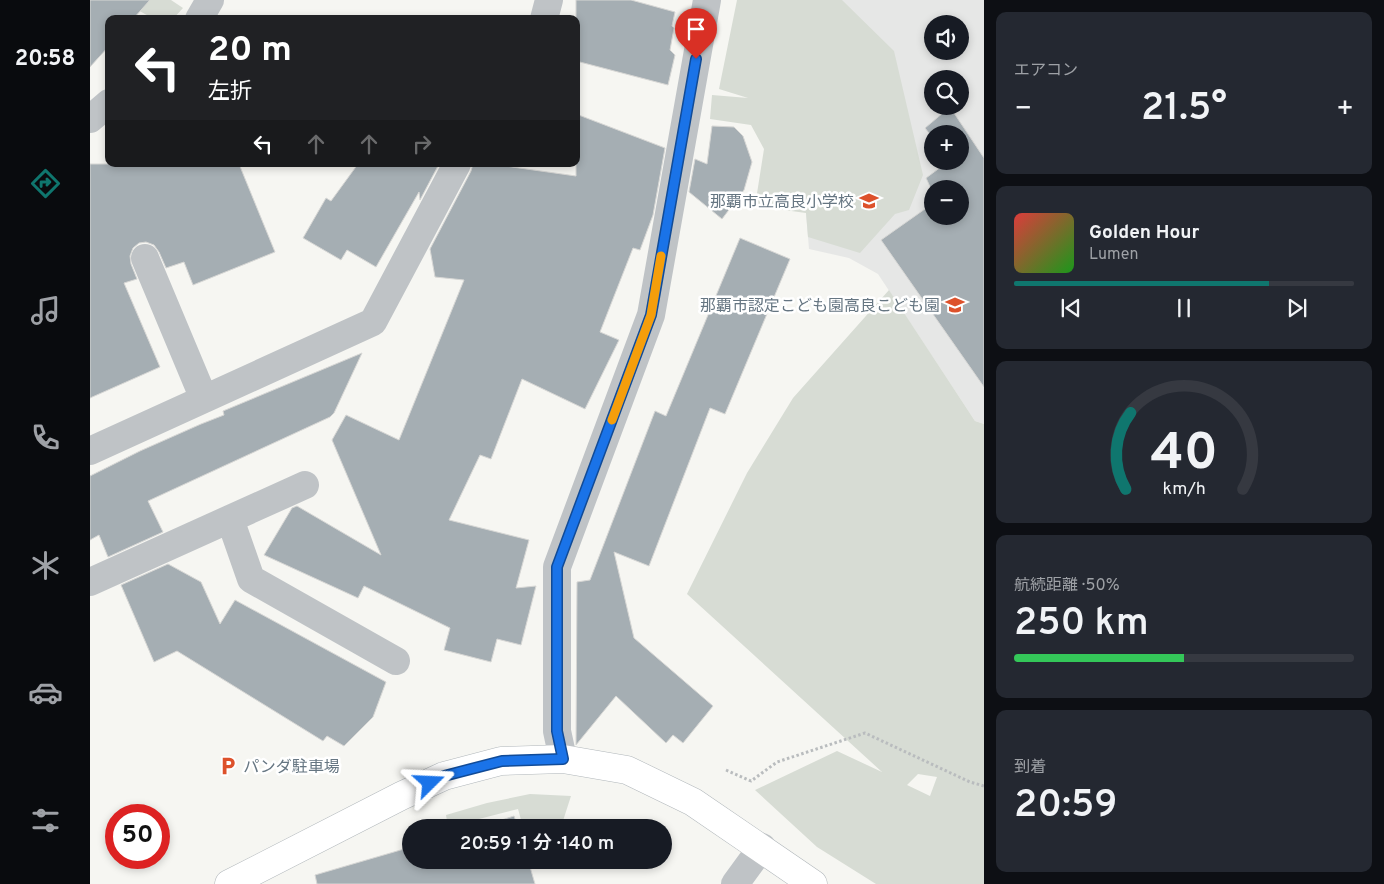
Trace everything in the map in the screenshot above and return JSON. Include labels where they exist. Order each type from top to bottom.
[{"type":"main road","points":[[230,884],[401,796],[444,776],[502,761],[563,759],[627,770],[693,802],[762,847],[813,884]]},
{"type":"street","points":[[201,15],[210,0]]},
{"type":"street","points":[[545,15],[549,0]]},
{"type":"street","points":[[563,759],[557,731],[557,567],[651,315],[707,0]]},
{"type":"street","points":[[90,120],[105,107]]},
{"type":"street","points":[[90,451],[372,322],[455,167]]},
{"type":"street","points":[[145,258],[204,399]]},
{"type":"street","points":[[90,582],[305,485]]},
{"type":"street","points":[[230,518],[251,579],[396,661]]},
{"type":"street","points":[[735,884],[762,847]]},
{"type":"path","points":[[726,770],[751,781],[777,762],[865,733],[970,782],[984,786]]},
{"type":"shaded area","points":[[129,0],[171,0],[183,8],[177,15],[147,15],[127,4]]},
{"type":"shaded area","points":[[737,0],[842,0],[894,51],[923,175],[909,210],[895,214],[860,253],[808,237],[806,213],[755,206],[764,149],[751,125],[710,119],[712,95],[748,98],[719,89]]},
{"type":"shaded area","name":"那覇市立高良小学校","points":[[749,0],[984,0],[984,424],[975,421],[878,274],[849,258],[809,249],[806,213]]},
{"type":"shaded area","points":[[889,290],[975,421],[984,424],[984,884],[876,884],[817,847],[755,790],[837,751],[882,772],[687,594],[747,473],[793,398]],"holes":[[[918,774],[937,777],[930,796],[907,785]]]},
{"type":"shaded area","points":[[530,794],[571,796],[564,819],[521,819],[518,809],[479,819],[447,819],[446,815],[487,803]]},
{"type":"building","points":[[90,0],[150,0],[137,15],[105,15],[105,50],[90,67]]},
{"type":"building","points":[[576,0],[631,0],[675,12],[670,50],[675,55],[668,85],[580,62],[580,15],[576,15]]},
{"type":"building","name":"那覇市認定こども園高良こども園","points":[[940,115],[955,115],[962,125],[929,125]]},
{"type":"building","points":[[580,116],[665,148],[653,215],[640,250],[633,248],[600,332],[619,340],[585,409],[522,379],[491,459],[480,455],[449,520],[529,540],[516,588],[536,586],[521,645],[497,639],[491,662],[444,650],[450,628],[364,586],[358,598],[264,555],[292,508],[297,506],[381,555],[332,440],[346,415],[399,440],[464,280],[435,277],[430,249],[472,167],[512,167],[576,176],[576,167],[580,167]]},
{"type":"building","points":[[712,126],[734,127],[743,136],[752,162],[744,190],[722,219],[689,192],[695,159],[707,164]]},
{"type":"building","name":"那覇市認定こども園高良こども園","points":[[969,136],[984,158],[984,387],[881,240],[924,210],[924,225],[969,225],[969,180],[927,180],[926,178],[937,170],[969,170]]},
{"type":"building","points":[[90,164],[105,164],[105,167],[240,167],[275,252],[193,285],[184,262],[166,268],[154,245],[146,242],[139,243],[133,248],[130,256],[137,279],[124,283],[160,367],[90,398]]},
{"type":"building","points":[[356,167],[437,167],[420,200],[419,192],[376,267],[347,250],[341,260],[303,238],[326,198],[331,201]]},
{"type":"building","points":[[740,238],[790,259],[725,414],[710,408],[649,566],[614,552],[634,638],[713,706],[683,743],[673,735],[666,743],[616,696],[576,745],[577,582],[590,580],[655,411],[666,416]]},
{"type":"building","points":[[362,353],[334,413],[330,417],[148,501],[163,532],[108,557],[99,535],[90,540],[90,476],[140,451],[224,415],[223,411]]},
{"type":"building","points":[[168,564],[201,582],[220,624],[235,600],[386,682],[373,717],[344,746],[327,736],[323,741],[177,651],[154,662],[121,585]]},
{"type":"building","points":[[402,850],[402,869],[531,869],[535,884],[317,884],[315,875]]},
{"type":"slow traffic","points":[[612,420],[651,315],[661,256]]},
{"type":"place","name":"那覇市立高良小学校","points":[[869,201]]},
{"type":"place","name":"那覇市認定こども園高良こども園","points":[[955,305]]},
{"type":"place","name":"パンダ駐車場","points":[[228,766]]},
{"type":"route","points":[[430,783],[444,776],[502,761],[563,759],[557,731],[557,567],[651,315],[696,59]]}]
